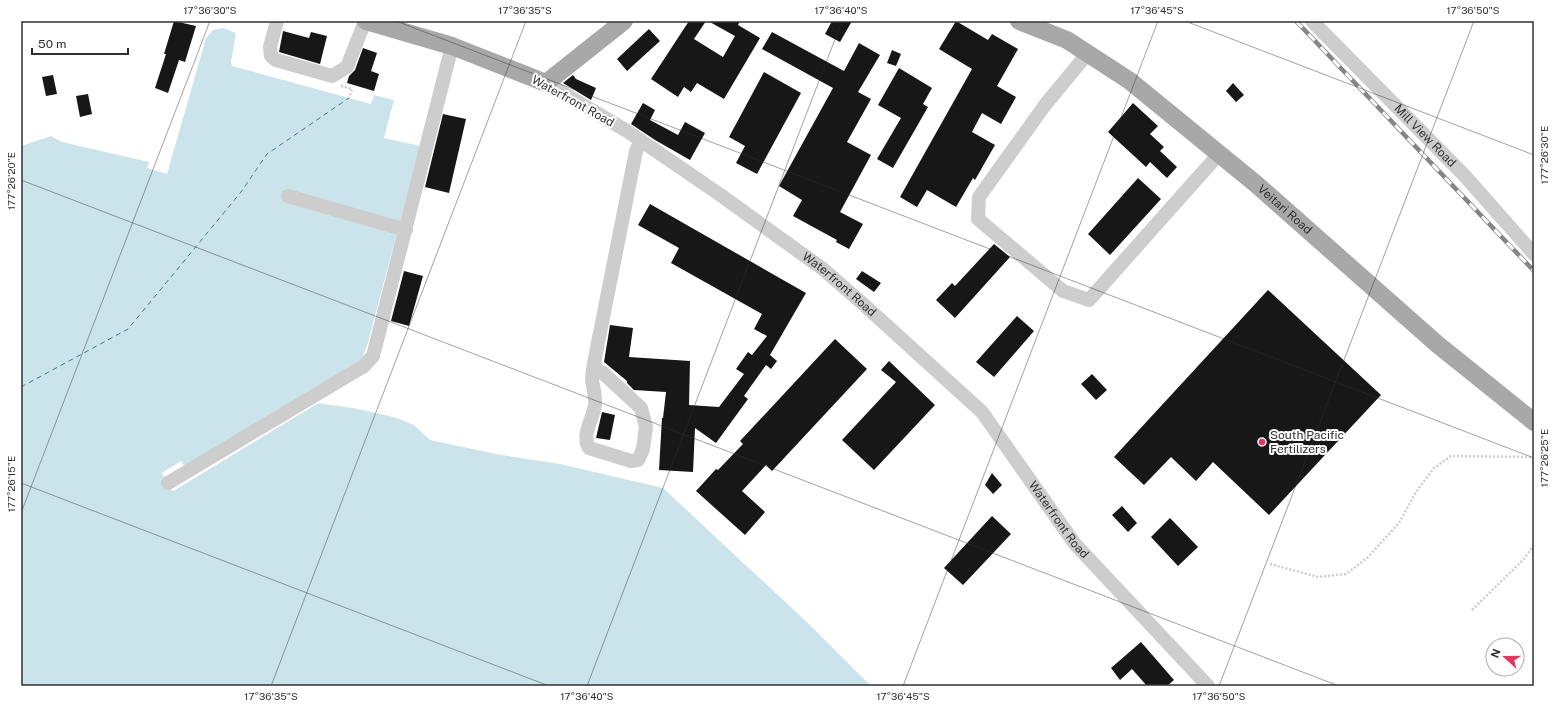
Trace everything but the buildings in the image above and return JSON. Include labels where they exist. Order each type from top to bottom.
[{"type":"main road","name":"Waterfront Road","points":[[366,21],[452,46],[546,83]]},
{"type":"main road","points":[[546,83],[624,21]]},
{"type":"main road","name":"Veitari Road","points":[[1019,21],[1067,40],[1130,81],[1256,184],[1438,344],[1534,422]]},
{"type":"street","points":[[277,21],[270,46],[271,56],[276,60],[332,76],[347,67],[366,21]]},
{"type":"street","name":"Mill View Road","points":[[1312,21],[1464,175],[1534,254]]},
{"type":"street","points":[[168,483],[357,370],[373,356],[452,46]]},
{"type":"street","points":[[1087,54],[1045,105],[979,197],[978,219],[1063,291],[1089,300],[1219,154]]},
{"type":"street","name":"Waterfront Road","points":[[546,83],[641,141],[719,194],[822,269],[862,303],[982,412],[1075,544],[1208,686]]},
{"type":"street","points":[[594,369],[603,373],[641,408],[646,428],[643,449],[638,460],[630,461],[589,448],[585,442],[595,404],[592,380],[594,369],[636,151],[641,141]]},
{"type":"street","points":[[288,196],[406,230]]},
{"type":"path","points":[[332,76],[335,82],[352,89],[349,98]]},
{"type":"path","points":[[1270,564],[1318,577],[1346,574],[1367,558],[1399,523],[1416,492],[1434,468],[1451,456],[1534,457]]},
{"type":"path","points":[[1472,610],[1523,560],[1534,545]]},
{"type":"water","points":[[223,28],[236,33],[231,62],[232,66],[371,104],[374,95],[394,100],[384,138],[420,146],[367,346],[361,361],[185,468],[181,462],[162,473],[173,491],[317,403],[353,408],[394,417],[414,425],[430,440],[501,455],[560,464],[663,488],[810,625],[871,686],[21,686],[21,146],[51,136],[62,142],[149,162],[147,168],[167,174],[206,38],[213,30]]},
{"type":"pier","points":[[316,402],[320,402],[173,491],[162,473],[181,461],[185,467],[184,469],[181,464],[165,474],[173,489]]},
{"type":"ferry route","points":[[21,387],[128,329],[241,192],[267,154],[349,98]]},
{"type":"railway","points":[[1296,21],[1534,271]]},
{"type":"place","name":"South Pacific Fertilizers","points":[[1262,442]]}]
